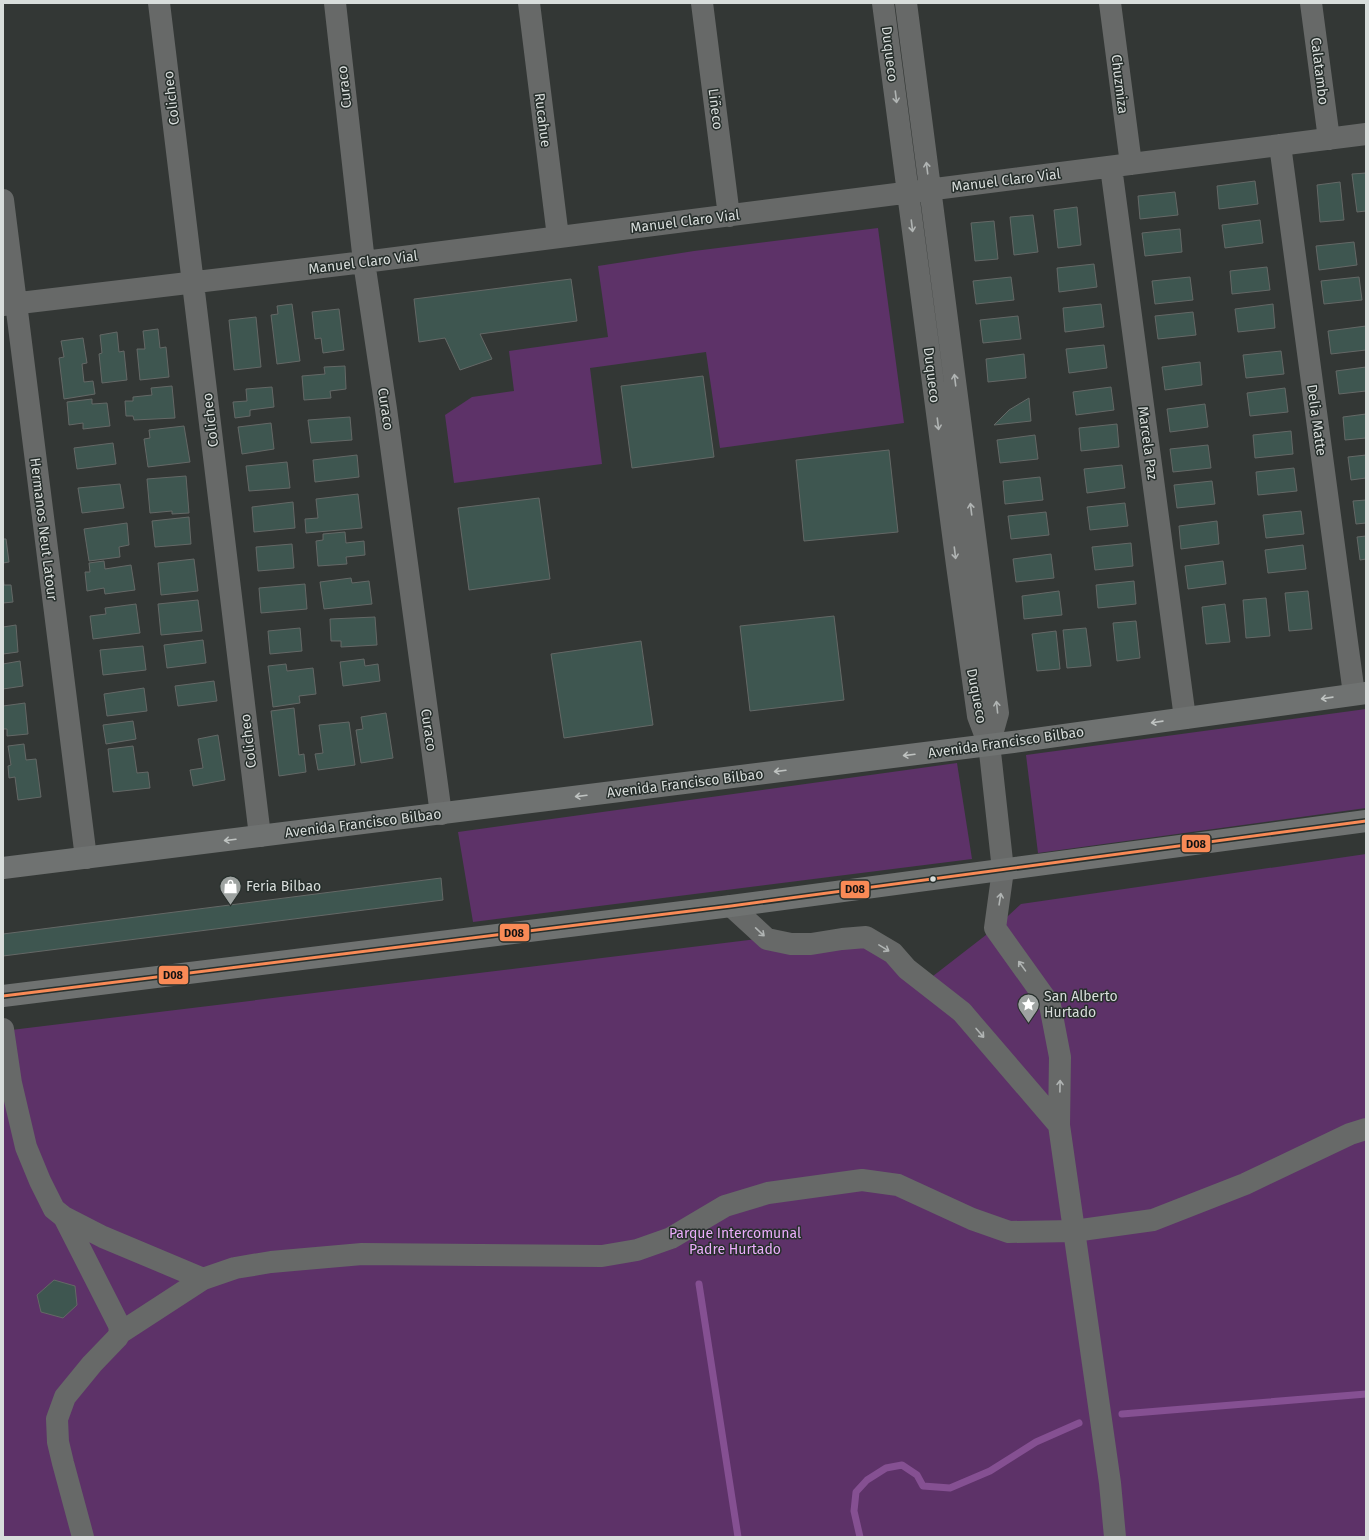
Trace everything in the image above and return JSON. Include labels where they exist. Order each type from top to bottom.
[{"type":"main road","name":"Avenida Francisco Bilbao","points":[[3,868],[989,745],[1360,694]]},
{"type":"main road","points":[[3,996],[731,906],[1366,821]]},
{"type":"street","name":"Colicheo","points":[[159,3],[260,836]]},
{"type":"street","name":"Curaco","points":[[335,3],[364,262],[386,409],[441,814]]},
{"type":"street","name":"Rucahue","points":[[529,3],[558,237]]},
{"type":"street","name":"Liñeco","points":[[702,3],[729,216]]},
{"type":"street","name":"Duqueco","points":[[883,3],[978,716],[989,745],[1003,870],[995,928],[1050,1005],[1060,1057],[1059,1125],[1110,1483],[1116,1537]]},
{"type":"street","name":"Duqueco","points":[[906,3],[998,713],[989,745]]},
{"type":"street","name":"Chuzmiza","points":[[1110,3],[1121,166]]},
{"type":"street","name":"Calatambo","points":[[1311,3],[1329,139]]},
{"type":"street","name":"Manuel Claro Vial","points":[[10,304],[364,262],[1366,134]]},
{"type":"street","name":"Delia Matte","points":[[1280,145],[1360,694]]},
{"type":"street","name":"Marcela Paz","points":[[1121,166],[1185,718]]},
{"type":"street","name":"Hermanos Neut Latour","points":[[3,200],[10,304],[86,858]]},
{"type":"street","points":[[731,906],[767,939],[791,944],[811,944],[842,939],[866,938],[893,953],[907,969],[962,1012],[1059,1125]]},
{"type":"street","points":[[3,1029],[12,1083],[26,1147],[40,1181],[54,1209],[103,1237],[203,1279]]},
{"type":"street","points":[[83,1537],[58,1442],[57,1419],[65,1397],[120,1333],[203,1279],[235,1268],[270,1262],[362,1254],[602,1256],[637,1250],[672,1238],[725,1206],[768,1193],[862,1180],[898,1186],[972,1219],[1009,1232],[1074,1231],[1160,1218],[1245,1184],[1350,1134],[1366,1129]]},
{"type":"street","points":[[64,1216],[119,1325],[120,1333]]},
{"type":"green space","points":[[878,228],[904,423],[720,448],[706,352],[590,368],[602,464],[454,483],[445,415],[472,397],[514,391],[509,351],[608,337],[598,266],[694,251]]},
{"type":"green space","points":[[1366,709],[1366,808],[1038,853],[1026,755]]},
{"type":"green space","points":[[957,763],[972,859],[473,922],[458,832]]},
{"type":"green space","name":"Parque Intercomunal Padre Hurtado","points":[[1366,854],[1366,1537],[3,1537],[3,1031],[757,939],[864,946],[924,983],[995,928],[1021,904]]},
{"type":"building","points":[[1366,173],[1366,211],[1357,212],[1352,174]]},
{"type":"building","points":[[1255,181],[1258,204],[1219,209],[1217,186]]},
{"type":"building","points":[[1340,182],[1344,220],[1320,222],[1317,185]]},
{"type":"building","points":[[1175,192],[1178,215],[1140,219],[1138,196]]},
{"type":"building","points":[[1077,207],[1081,245],[1058,248],[1054,210]]},
{"type":"building","points":[[1033,215],[1038,252],[1014,255],[1010,217]]},
{"type":"building","points":[[1260,220],[1263,243],[1225,248],[1222,225]]},
{"type":"building","points":[[994,221],[998,259],[975,261],[971,223]]},
{"type":"building","points":[[1180,229],[1182,252],[1145,256],[1142,233]]},
{"type":"building","points":[[1354,242],[1357,265],[1319,270],[1316,246]]},
{"type":"building","points":[[1094,264],[1097,287],[1059,292],[1057,268]]},
{"type":"building","points":[[1267,267],[1270,290],[1232,294],[1230,271]]},
{"type":"building","points":[[1011,277],[1014,300],[976,304],[973,281]]},
{"type":"building","points":[[1190,277],[1193,300],[1155,304],[1152,281]]},
{"type":"building","points":[[1359,277],[1362,300],[1324,304],[1321,281]]},
{"type":"building","points":[[571,279],[577,321],[480,334],[492,359],[460,370],[445,338],[419,342],[414,299]]},
{"type":"building","points":[[292,304],[300,361],[277,364],[271,315],[278,314],[277,306]]},
{"type":"building","points":[[1101,304],[1104,327],[1065,332],[1063,308]]},
{"type":"building","points":[[1273,304],[1275,328],[1238,332],[1235,309]]},
{"type":"building","points":[[339,309],[344,350],[323,353],[321,338],[315,339],[312,312]]},
{"type":"building","points":[[1193,312],[1196,335],[1158,339],[1155,316]]},
{"type":"building","points":[[1018,316],[1021,339],[983,343],[980,320]]},
{"type":"building","points":[[256,317],[261,367],[234,370],[229,320]]},
{"type":"building","points":[[1366,326],[1366,350],[1331,354],[1328,331]]},
{"type":"building","points":[[158,329],[160,348],[166,347],[169,377],[140,380],[137,349],[145,349],[143,331]]},
{"type":"building","points":[[117,332],[119,352],[124,351],[127,380],[102,383],[99,354],[102,353],[100,335]]},
{"type":"building","points":[[83,338],[87,363],[82,364],[84,382],[93,381],[95,394],[64,399],[59,358],[64,357],[61,341]]},
{"type":"building","points":[[1104,345],[1107,368],[1069,373],[1066,349]]},
{"type":"building","points":[[1281,351],[1284,374],[1246,378],[1243,355]]},
{"type":"building","points":[[1024,354],[1026,378],[988,382],[986,359]]},
{"type":"building","points":[[1200,362],[1202,385],[1165,390],[1162,367]]},
{"type":"building","points":[[345,366],[346,389],[330,391],[331,398],[304,400],[302,376],[325,374],[324,367]]},
{"type":"building","points":[[1366,367],[1366,391],[1339,394],[1336,371]]},
{"type":"building","points":[[703,376],[714,457],[632,468],[621,386]]},
{"type":"building","points":[[172,386],[175,418],[134,420],[133,416],[126,416],[125,401],[133,401],[133,397],[152,395],[151,388]]},
{"type":"building","points":[[272,387],[274,407],[250,410],[250,416],[235,418],[233,402],[247,401],[246,389]]},
{"type":"building","points":[[1111,387],[1114,410],[1076,415],[1073,392]]},
{"type":"building","points":[[1285,388],[1288,412],[1250,416],[1247,393]]},
{"type":"building","points":[[1029,398],[1031,421],[994,425],[1009,410]]},
{"type":"building","points":[[92,399],[92,404],[107,403],[110,426],[83,429],[83,423],[69,425],[67,402]]},
{"type":"building","points":[[1205,404],[1208,427],[1170,432],[1167,409]]},
{"type":"building","points":[[1366,414],[1366,438],[1345,440],[1343,417]]},
{"type":"building","points":[[350,417],[352,440],[311,443],[308,420]]},
{"type":"building","points":[[271,423],[274,449],[242,454],[238,427]]},
{"type":"building","points":[[1117,424],[1119,447],[1081,451],[1079,428]]},
{"type":"building","points":[[184,426],[190,462],[148,467],[144,439],[150,438],[149,430]]},
{"type":"building","points":[[1291,431],[1293,454],[1255,458],[1253,435]]},
{"type":"building","points":[[1035,435],[1038,459],[1000,463],[997,440]]},
{"type":"building","points":[[113,443],[116,464],[77,469],[74,448]]},
{"type":"building","points":[[1208,445],[1211,468],[1173,472],[1170,449]]},
{"type":"building","points":[[889,450],[898,532],[804,541],[796,460]]},
{"type":"building","points":[[357,455],[359,477],[315,482],[313,460]]},
{"type":"building","points":[[1366,455],[1366,478],[1351,480],[1348,457]]},
{"type":"building","points":[[287,462],[290,488],[249,491],[246,466]]},
{"type":"building","points":[[1122,465],[1125,488],[1087,493],[1084,469]]},
{"type":"building","points":[[1294,468],[1297,491],[1258,495],[1256,472]]},
{"type":"building","points":[[186,476],[189,513],[172,514],[172,511],[150,513],[147,479]]},
{"type":"building","points":[[1040,477],[1043,500],[1005,504],[1003,481]]},
{"type":"building","points":[[1212,481],[1215,504],[1177,508],[1174,485]]},
{"type":"building","points":[[120,484],[124,508],[82,513],[78,488]]},
{"type":"building","points":[[358,494],[362,528],[306,533],[305,519],[318,518],[316,499]]},
{"type":"building","points":[[539,498],[550,579],[469,590],[458,508]]},
{"type":"building","points":[[1366,500],[1366,523],[1356,524],[1353,501]]},
{"type":"building","points":[[293,502],[295,528],[254,532],[252,507]]},
{"type":"building","points":[[1125,503],[1128,526],[1090,530],[1087,507]]},
{"type":"building","points":[[1301,511],[1304,534],[1266,538],[1263,515]]},
{"type":"building","points":[[1046,512],[1049,535],[1011,539],[1008,516]]},
{"type":"building","points":[[189,517],[191,544],[155,547],[152,521]]},
{"type":"building","points":[[1217,521],[1219,544],[1181,549],[1179,526]]},
{"type":"building","points":[[127,523],[129,545],[119,547],[120,557],[89,561],[84,529]]},
{"type":"building","points":[[345,532],[346,543],[364,541],[365,555],[346,557],[347,564],[318,566],[316,541],[323,540],[323,534]]},
{"type":"building","points":[[1366,536],[1366,559],[1360,560],[1357,537]]},
{"type":"building","points":[[3,539],[6,539],[9,562],[3,563]]},
{"type":"building","points":[[1131,543],[1133,566],[1095,570],[1092,547]]},
{"type":"building","points":[[292,544],[294,568],[258,571],[256,547]]},
{"type":"building","points":[[1303,545],[1306,569],[1268,573],[1265,550]]},
{"type":"building","points":[[1051,554],[1054,578],[1016,582],[1013,559]]},
{"type":"building","points":[[194,559],[198,591],[161,595],[158,563]]},
{"type":"building","points":[[104,561],[105,569],[131,565],[135,590],[105,594],[104,588],[87,591],[85,572],[90,572],[89,563]]},
{"type":"building","points":[[1223,561],[1226,584],[1188,589],[1185,566]]},
{"type":"building","points":[[3,574],[4,585],[11,585],[13,602],[3,603]]},
{"type":"building","points":[[351,578],[352,583],[369,581],[372,604],[324,609],[320,582]]},
{"type":"building","points":[[1134,581],[1136,604],[1098,608],[1096,585]]},
{"type":"building","points":[[305,584],[307,609],[261,613],[259,588]]},
{"type":"building","points":[[1059,591],[1062,615],[1024,619],[1022,596]]},
{"type":"building","points":[[1308,591],[1312,629],[1289,631],[1285,593]]},
{"type":"building","points":[[1266,598],[1270,636],[1246,638],[1243,600]]},
{"type":"building","points":[[198,600],[202,631],[161,635],[158,604]]},
{"type":"building","points":[[136,604],[140,633],[93,639],[90,616],[106,614],[105,608]]},
{"type":"building","points":[[1225,604],[1230,642],[1206,644],[1202,607]]},
{"type":"building","points":[[834,616],[844,700],[750,711],[740,626]]},
{"type":"building","points":[[375,617],[377,645],[341,647],[341,641],[331,641],[330,619]]},
{"type":"building","points":[[1136,621],[1140,658],[1117,661],[1113,623]]},
{"type":"building","points":[[16,625],[18,652],[3,654],[3,627]]},
{"type":"building","points":[[300,628],[302,651],[270,654],[268,631]]},
{"type":"building","points":[[1086,628],[1091,666],[1067,668],[1063,630]]},
{"type":"building","points":[[1056,631],[1060,669],[1037,671],[1032,634]]},
{"type":"building","points":[[203,640],[206,663],[167,668],[164,645]]},
{"type":"building","points":[[641,641],[653,725],[564,738],[551,654]]},
{"type":"building","points":[[143,646],[146,670],[103,675],[100,650]]},
{"type":"building","points":[[364,659],[365,666],[378,664],[380,681],[343,686],[340,662]]},
{"type":"building","points":[[20,661],[23,686],[3,689],[3,664]]},
{"type":"building","points":[[286,664],[287,671],[313,668],[316,694],[299,696],[300,703],[273,707],[268,666]]},
{"type":"building","points":[[214,681],[217,701],[178,706],[175,686]]},
{"type":"building","points":[[144,688],[147,711],[107,716],[104,694]]},
{"type":"building","points":[[25,703],[28,734],[7,736],[7,729],[3,729],[3,706]]},
{"type":"building","points":[[294,708],[299,755],[304,754],[306,772],[279,776],[271,711]]},
{"type":"building","points":[[386,713],[393,758],[361,763],[356,730],[363,729],[361,717]]},
{"type":"building","points":[[133,721],[136,739],[106,744],[103,725]]},
{"type":"building","points":[[349,722],[355,765],[318,770],[315,754],[323,753],[319,725]]},
{"type":"building","points":[[218,735],[225,780],[193,786],[190,770],[203,768],[198,739]]},
{"type":"building","points":[[24,744],[26,760],[36,759],[41,797],[18,800],[15,777],[9,778],[8,766],[11,765],[8,746]]},
{"type":"building","points":[[133,746],[137,773],[148,772],[150,788],[113,792],[108,749]]},
{"type":"building","points":[[441,878],[443,900],[3,956],[3,934]]},
{"type":"building","points":[[54,1280],[75,1286],[77,1305],[63,1318],[41,1312],[37,1295]]},
{"type":"waterway","points":[[699,1284],[738,1537]]},
{"type":"waterway","points":[[1122,1414],[1366,1394]]},
{"type":"waterway","points":[[860,1537],[854,1511],[856,1492],[867,1480],[886,1468],[902,1465],[917,1475],[923,1486],[950,1488],[990,1471],[1036,1442],[1079,1423]]},
{"type":"transit line","name":"D08","points":[[3,996],[731,906],[1366,821]]},
{"type":"place","name":"Feria Bilbao","points":[[231,906]]},
{"type":"place","name":"San Alberto Hurtado","points":[[1028,1024]]}]
